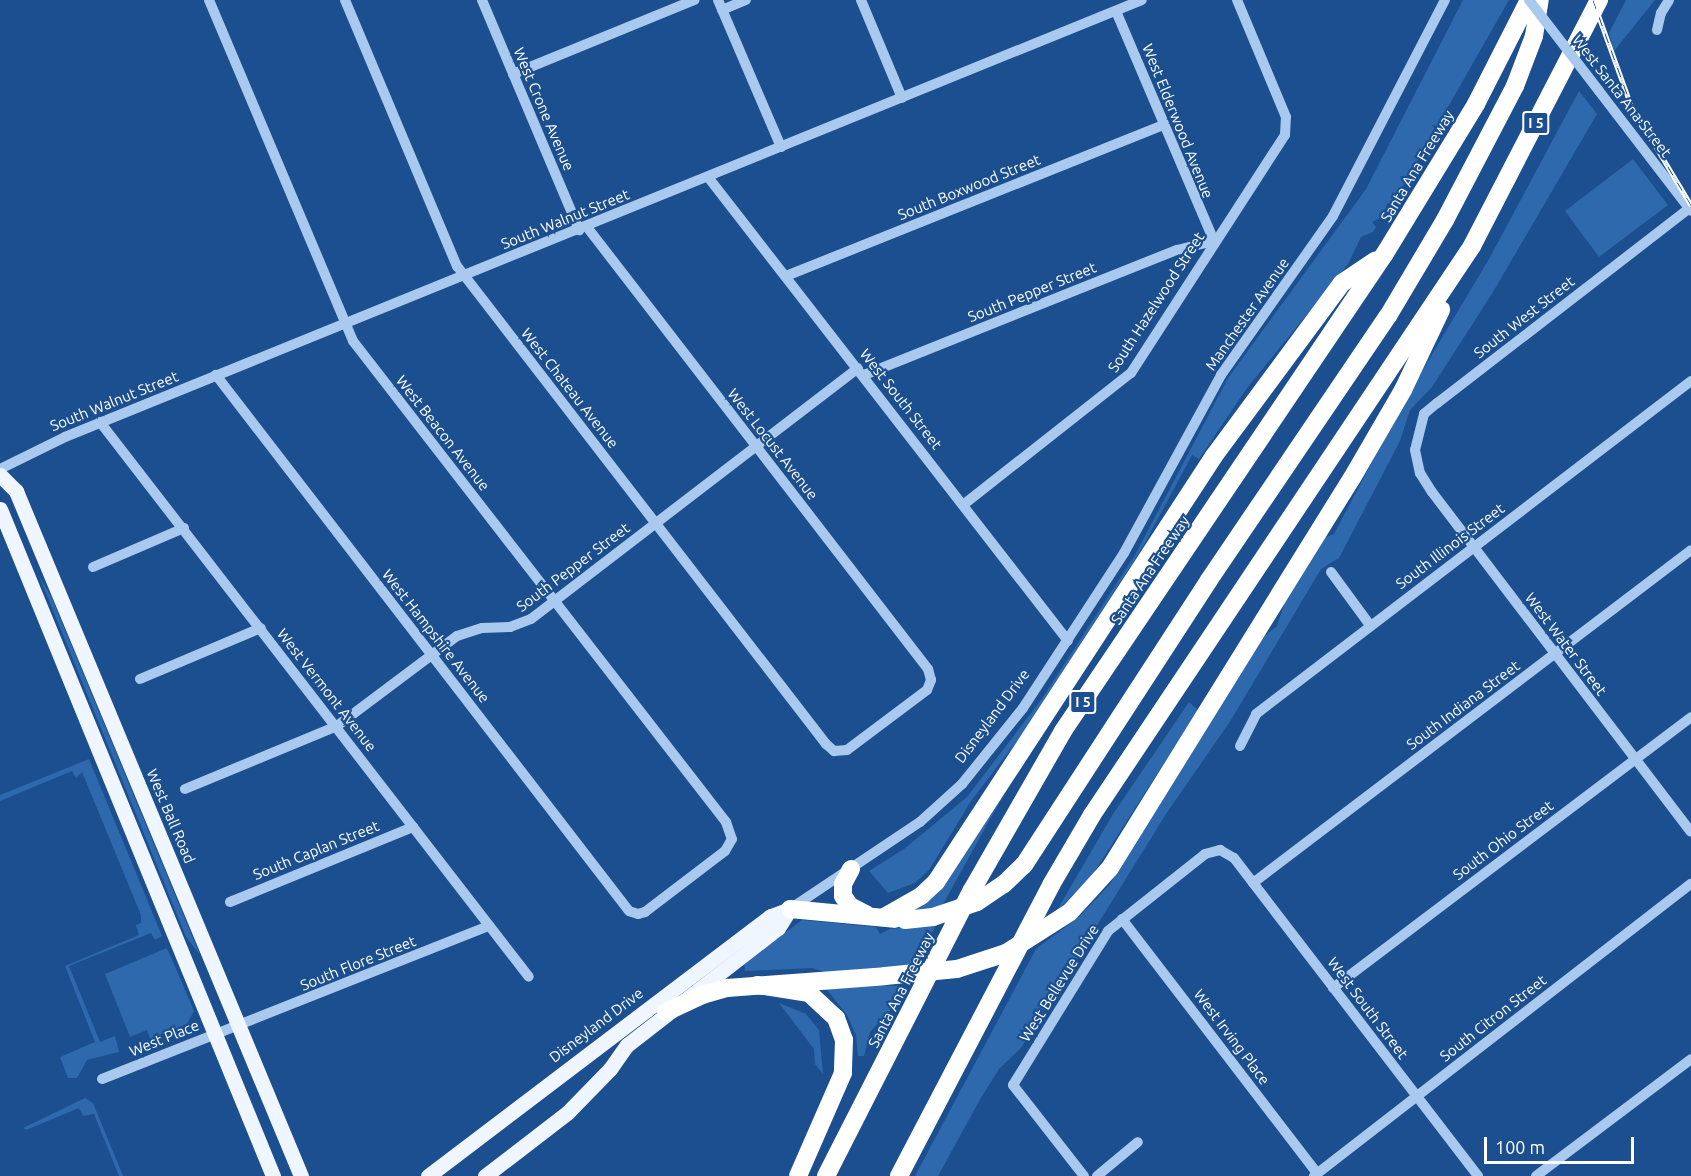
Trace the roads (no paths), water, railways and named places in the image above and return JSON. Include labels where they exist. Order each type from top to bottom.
[{"type":"highway","name":"Santa Ana Freeway","points":[[826,1176],[972,890],[1063,731],[1384,255],[1476,104],[1529,0]]},
{"type":"highway","points":[[790,909],[905,920],[933,917],[977,902],[1004,884],[1024,865],[1209,580],[1388,316],[1445,220],[1515,86],[1534,36],[1540,0]]},
{"type":"highway","name":"I 5","points":[[899,1176],[1051,885],[1092,815],[1472,246],[1599,0]]},
{"type":"highway","points":[[666,1012],[708,993],[758,985],[957,969],[1006,953],[1070,912],[1110,868],[1403,390],[1472,246]]},
{"type":"highway","points":[[851,869],[843,884],[843,896],[850,906],[877,916],[921,896],[936,882],[1214,456],[1342,283],[1384,255]]},
{"type":"highway","points":[[758,985],[809,993],[836,1018],[844,1040],[843,1073],[798,1176]]},
{"type":"main road","name":"West Ball Road","points":[[0,475],[16,491],[301,1176]]},
{"type":"main road","points":[[0,509],[273,1176]]},
{"type":"main road","name":"Disneyland Drive","points":[[485,1176],[568,1112],[610,1069],[627,1045],[666,1012],[778,928],[790,909]]},
{"type":"main road","name":"Disneyland Drive","points":[[428,1176],[771,916],[790,909]]},
{"type":"street","name":"West Beacon Avenue","points":[[209,0],[353,341],[726,822],[732,838],[725,851],[645,912],[634,914]]},
{"type":"street","name":"West Chateau Avenue","points":[[345,0],[457,266],[826,744],[838,752]]},
{"type":"street","name":"West Crone Avenue","points":[[482,0],[583,228]]},
{"type":"street","points":[[513,74],[694,0]]},
{"type":"street","points":[[746,0],[720,5],[781,147]]},
{"type":"street","points":[[861,0],[902,98]]},
{"type":"street","name":"South Walnut Street","points":[[0,469],[20,456],[216,375],[346,325],[1142,0]]},
{"type":"street","name":"South Hazelwood Street","points":[[963,505],[1124,382],[1287,131],[1286,117],[1237,0]]},
{"type":"street","name":"Manchester Avenue","points":[[1068,641],[1128,545],[1221,375],[1333,216],[1445,0]]},
{"type":"street","name":"West Santa Ana Street","points":[[1529,0],[1690,209]]},
{"type":"street","points":[[1658,30],[1660,13],[1670,0]]},
{"type":"street","name":"West Elderwood Avenue","points":[[1116,10],[1214,241]]},
{"type":"street","name":"South Boxwood Street","points":[[786,276],[1163,125]]},
{"type":"street","name":"West South Street","points":[[708,177],[1068,641]]},
{"type":"street","name":"South West Street","points":[[1420,473],[1415,450],[1424,414],[1690,209]]},
{"type":"street","name":"West Locust Avenue","points":[[583,228],[927,665],[931,680],[923,693],[862,740],[838,752]]},
{"type":"street","name":"South Pepper Street","points":[[185,789],[337,726],[431,654],[465,633],[524,623],[554,603],[756,446],[861,372],[1177,250],[1214,241]]},
{"type":"street","name":"West Hampshire Avenue","points":[[216,375],[634,914]]},
{"type":"street","name":"South Illinois Street","points":[[1240,746],[1256,714],[1691,381]]},
{"type":"street","name":"West Vermont Avenue","points":[[100,423],[184,528],[529,977]]},
{"type":"street","name":"West Water Street","points":[[1420,473],[1473,548],[1691,832]]},
{"type":"street","points":[[93,567],[184,528]]},
{"type":"street","name":"South Indiana Street","points":[[1253,883],[1691,550]]},
{"type":"street","points":[[1331,572],[1370,625]]},
{"type":"street","points":[[140,679],[261,628]]},
{"type":"street","name":"Disneyland Drive","points":[[790,909],[920,822],[963,784],[994,747],[1068,641]]},
{"type":"street","name":"South Ohio Street","points":[[1333,988],[1691,717]]},
{"type":"street","name":"South Caplan Street","points":[[230,902],[413,827]]},
{"type":"street","name":"West Bellevue Drive","points":[[1084,1176],[1013,1085],[1108,931],[1205,854],[1220,850],[1234,858]]},
{"type":"street","name":"West South Street","points":[[1234,858],[1478,1176]]},
{"type":"street","name":"South Citron Street","points":[[1315,1175],[1691,884]]},
{"type":"street","name":"West Irving Place","points":[[1122,919],[1315,1175]]},
{"type":"street","name":"South Flore Street","points":[[237,1024],[298,1004],[489,926]]},
{"type":"street","name":"West Place","points":[[102,1079],[237,1024]]},
{"type":"street","points":[[1536,1176],[1691,1059]]},
{"type":"street","points":[[1097,1176],[1138,1142]]},
{"type":"railway","points":[[1593,0],[1631,105],[1691,205]]}]
